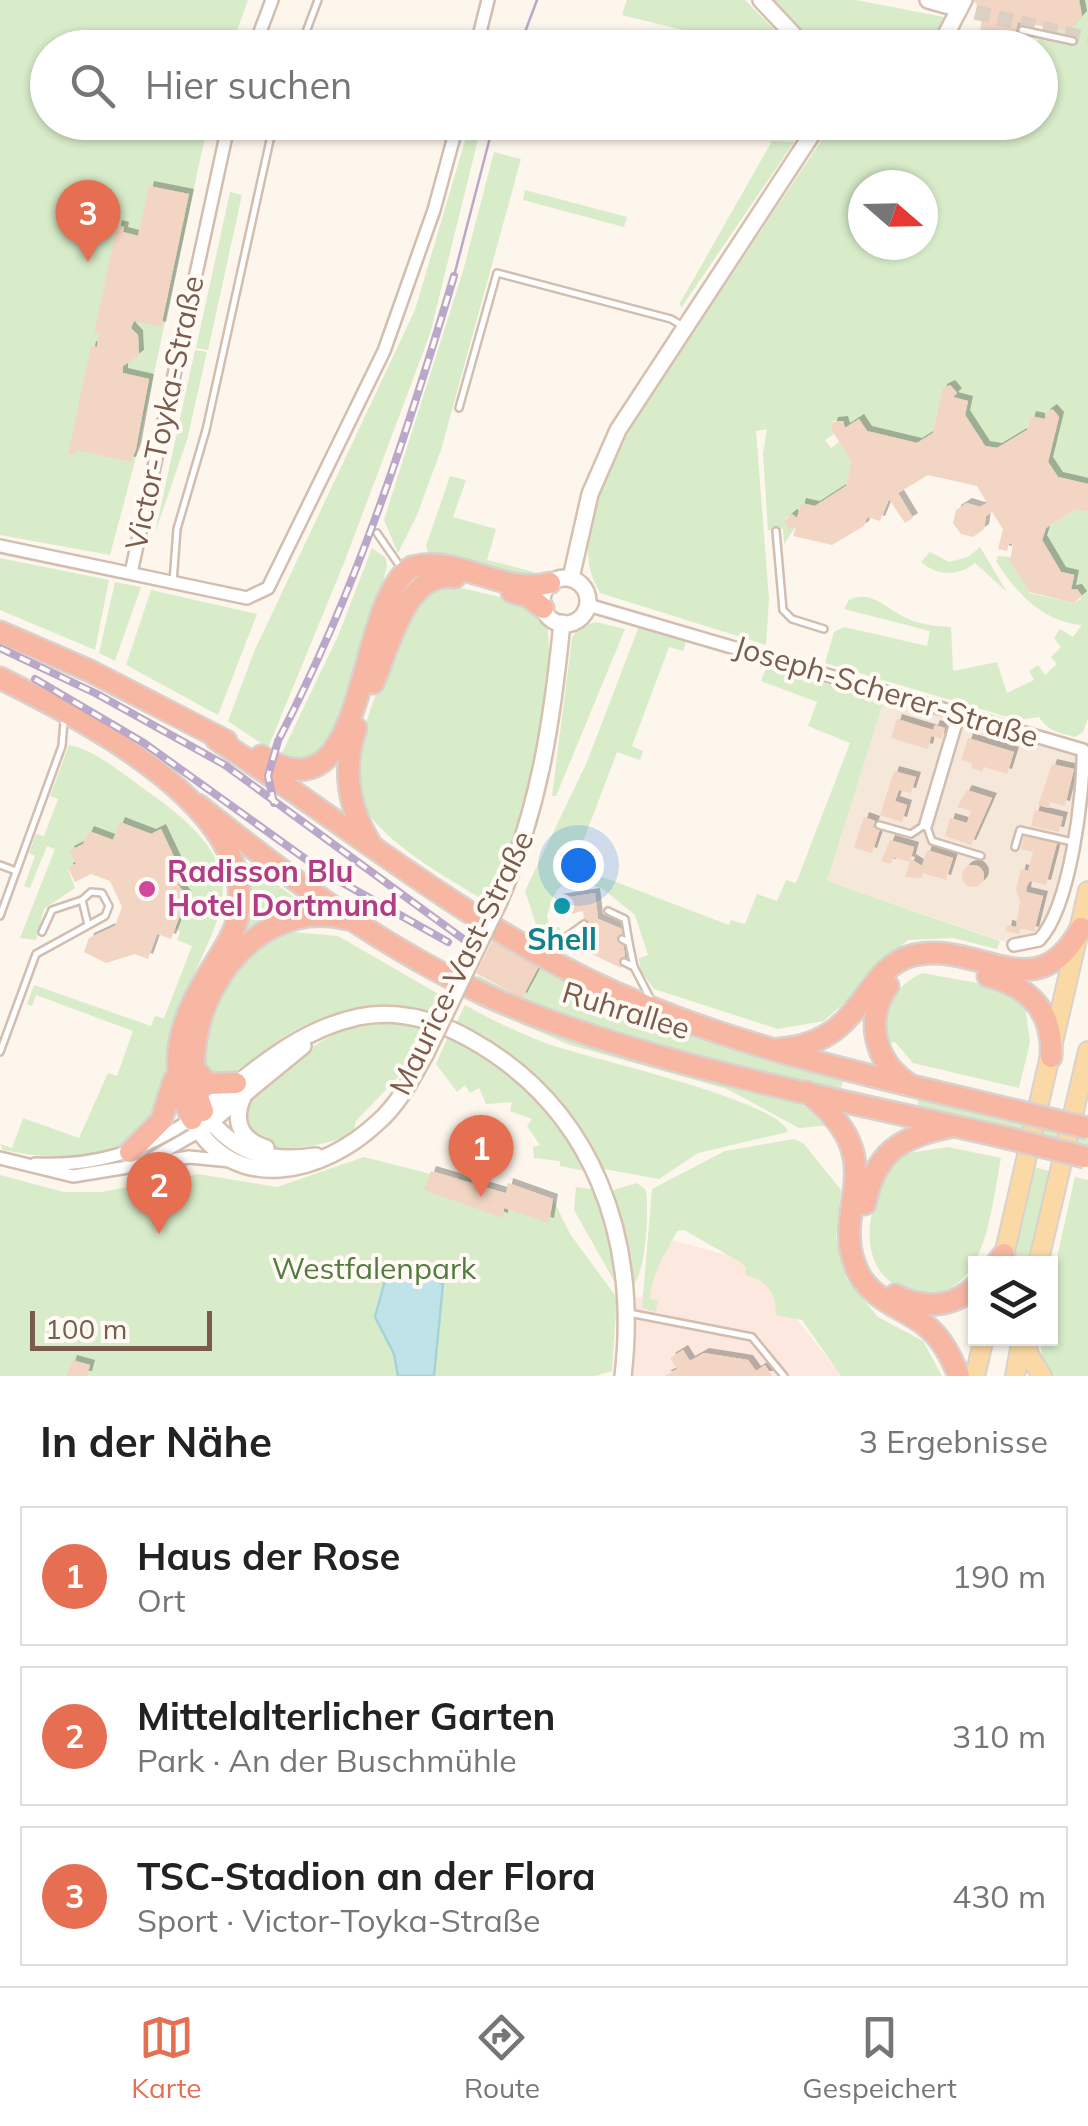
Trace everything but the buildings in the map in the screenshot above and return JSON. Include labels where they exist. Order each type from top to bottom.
[{"type":"highway","points":[[0,632],[90,671],[216,739],[246,746],[287,769],[309,770],[326,760],[347,724],[390,589],[412,567],[440,566],[532,586],[560,581]]},
{"type":"highway","points":[[374,849],[350,796],[348,748],[414,591],[433,577],[454,577],[529,597],[543,608]]},
{"type":"highway","name":"Ruhrallee","points":[[0,678],[54,708],[198,805],[354,921],[444,974],[552,1021],[800,1088],[1087,1157]]},
{"type":"highway","name":"Ruhrallee","points":[[216,739],[374,849],[527,948],[656,1010],[767,1048],[1088,1128]]},
{"type":"highway","points":[[198,805],[219,831],[234,862],[239,910],[228,943],[186,1014],[176,1050],[201,1121]]},
{"type":"highway","points":[[130,1160],[161,1121],[204,1008],[242,948],[257,934],[313,916],[354,921]]},
{"type":"highway","points":[[767,1048],[802,1046],[839,1028],[883,974],[906,957],[929,952],[1006,969],[1040,968],[1064,954],[1081,928]]},
{"type":"highway","points":[[917,1087],[890,1068],[878,1044],[874,1019],[884,990],[916,966],[941,964],[1024,990],[1046,1016],[1050,1057]]},
{"type":"highway","points":[[183,1069],[208,1084],[240,1089]]},
{"type":"highway","points":[[800,1088],[841,1126],[855,1159],[851,1240],[859,1273],[881,1299],[935,1334],[960,1376]]},
{"type":"highway","points":[[958,1126],[910,1136],[882,1157],[868,1188],[861,1247],[881,1284],[908,1301],[938,1305],[968,1292]]},
{"type":"main road","points":[[761,0],[789,30]]},
{"type":"main road","points":[[928,0],[959,4],[947,30]]},
{"type":"main road","points":[[560,581],[586,589],[588,605],[577,621],[562,624],[543,608],[542,597],[560,581],[602,460],[807,140]]},
{"type":"main road","name":"Maurice-Vast-Straße","points":[[201,1121],[232,1161],[269,1172],[290,1170],[331,1154],[357,1140],[386,1115],[426,1052],[498,904],[526,835],[542,777],[562,624]]},
{"type":"main road","points":[[1002,1256],[1088,891]]},
{"type":"main road","points":[[201,1121],[278,1050],[335,1023],[395,1014],[454,1030],[520,1075],[559,1116],[584,1152],[610,1209],[630,1314],[623,1376]]},
{"type":"main road","points":[[1040,1256],[1088,1050]]},
{"type":"main road","points":[[240,1089],[237,1118],[245,1138],[304,1158]]},
{"type":"main road","name":"Maurice-Vast-Straße","points":[[201,1121],[240,1149],[280,1159],[331,1154]]},
{"type":"main road","points":[[975,1376],[982,1346]]},
{"type":"main road","points":[[1014,1376],[1022,1346]]},
{"type":"main road","points":[[1028,1346],[1042,1376]]},
{"type":"street","points":[[261,30],[272,0]]},
{"type":"street","points":[[480,30],[488,0]]},
{"type":"street","name":"Victor-Toyka-Straße","points":[[0,546],[131,573],[225,140]]},
{"type":"street","points":[[131,573],[247,598],[262,593],[272,582],[384,352],[434,210],[453,140]]},
{"type":"street","name":"Joseph-Scherer-Straße","points":[[588,605],[959,713],[1086,745],[1083,802],[1052,923],[1039,940],[1014,946]]},
{"type":"street","points":[[926,824],[959,713]]},
{"type":"street","points":[[130,1160],[201,1121]]},
{"type":"street","points":[[0,1158],[64,1165],[189,1158],[232,1161]]},
{"type":"lane","points":[[307,30],[318,0]]},
{"type":"lane","points":[[1058,38],[1073,41]]},
{"type":"lane","points":[[173,582],[178,529],[206,430],[270,140]]},
{"type":"lane","points":[[459,408],[497,272],[672,319],[684,327]]},
{"type":"lane","points":[[776,531],[783,610],[792,618],[824,629]]},
{"type":"lane","points":[[376,534],[397,562]]},
{"type":"lane","points":[[0,916],[64,741],[63,718],[54,708]]},
{"type":"lane","points":[[878,825],[911,834],[926,824],[932,842],[981,856]]},
{"type":"lane","points":[[1015,847],[1020,830],[1073,842]]},
{"type":"lane","points":[[0,866],[16,871]]},
{"type":"lane","points":[[0,1052],[36,954],[106,916],[108,901],[97,892],[52,910],[42,932]]},
{"type":"lane","points":[[82,900],[88,925]]},
{"type":"lane","points":[[608,911],[625,919],[626,941],[634,967],[656,1010]]},
{"type":"lane","points":[[527,948],[555,945],[584,924]]},
{"type":"lane","points":[[569,935],[585,942]]},
{"type":"lane","points":[[624,962],[634,967]]},
{"type":"lane","points":[[630,1314],[752,1337],[784,1376]]},
{"type":"shaded area","points":[[887,690],[1083,750],[1083,802],[1046,933],[1014,945],[827,881]]},
{"type":"shaded area","points":[[656,1236],[753,1262],[841,1376],[629,1376],[633,1298],[642,1297]]},
{"type":"green space","points":[[0,0],[248,0],[237,30],[30,30],[30,140],[204,140],[135,461],[110,555],[0,535]]},
{"type":"green space","points":[[627,0],[745,0],[774,30],[682,30],[622,15]]},
{"type":"green space","points":[[773,0],[856,0],[949,18],[941,30],[802,30]]},
{"type":"green space","points":[[1053,0],[1088,0],[1088,484],[1058,477],[1048,462],[1059,417],[1054,410],[1045,413],[1045,420],[1031,416],[1027,430],[997,448],[985,446],[965,415],[968,401],[953,398],[957,393],[950,385],[942,389],[933,433],[917,443],[867,431],[859,419],[845,428],[843,421],[833,421],[831,429],[836,433],[825,440],[831,448],[839,442],[851,461],[846,486],[815,506],[801,503],[798,518],[792,514],[785,519],[789,529],[795,528],[784,544],[783,529],[768,530],[763,453],[767,429],[756,431],[769,599],[766,645],[600,593],[591,572],[588,549],[590,525],[605,478],[638,415],[822,140],[1058,140],[1058,30],[1045,30]]},
{"type":"green space","points":[[465,140],[478,140],[430,334],[344,563],[268,748],[228,721],[254,652],[415,310]]},
{"type":"green space","points":[[772,141],[794,142],[681,308],[680,303]]},
{"type":"green space","points":[[494,152],[521,159],[441,450],[398,553],[384,520],[463,271]]},
{"type":"green space","points":[[525,190],[627,217],[624,227],[523,200]]},
{"type":"green space","points":[[230,192],[242,195],[208,350],[196,348]]},
{"type":"green space","points":[[195,350],[207,352],[187,440],[155,533]]},
{"type":"green space","points":[[450,476],[466,480],[453,517],[496,529],[487,560],[534,572],[533,576],[429,555],[426,546]]},
{"type":"green space","points":[[1076,509],[1088,512],[1088,718],[1083,732],[1075,737],[1050,728],[1039,717],[1018,720],[825,663],[834,632],[844,627],[927,646],[930,631],[844,609],[849,600],[864,597],[914,621],[951,627],[953,671],[997,662],[1007,693],[1034,680],[1029,671],[1038,665],[1045,675],[1057,664],[1051,657],[1061,647],[1054,638],[1060,629],[1073,637],[1082,625],[1055,618],[1032,604],[996,561],[998,556],[1011,557],[1029,593],[1074,603],[1081,599],[1077,589],[1071,590],[1075,575],[1061,572],[1042,540],[1046,528]]},
{"type":"green space","points":[[980,547],[1007,592],[975,563],[948,573],[921,562],[930,552],[949,562],[968,557]]},
{"type":"green space","points":[[372,548],[386,558],[387,567],[348,701],[321,747],[305,761],[281,755],[338,636]]},
{"type":"green space","points":[[0,558],[109,580],[95,650],[0,610]]},
{"type":"green space","points":[[115,582],[141,587],[115,661],[99,653]]},
{"type":"green space","points":[[448,585],[527,603],[536,609],[548,630],[542,735],[525,805],[488,903],[429,866],[375,822],[362,798],[358,771],[370,711],[418,599]]},
{"type":"green space","points":[[151,590],[257,614],[218,715],[126,665]]},
{"type":"green space","points":[[596,622],[625,629],[556,796],[552,796],[572,638],[579,627]]},
{"type":"green space","points":[[639,626],[687,638],[683,651],[669,647],[632,746],[643,751],[640,760],[617,752],[574,866],[729,925],[731,920],[745,924],[757,894],[777,901],[786,880],[796,883],[850,743],[808,726],[817,702],[761,681],[767,666],[884,700],[827,881],[1000,941],[997,949],[953,938],[908,940],[863,978],[853,995],[824,1021],[778,1029],[654,989],[640,970],[639,958],[648,955],[635,915],[603,889],[583,882],[565,883],[556,891],[547,915],[550,929],[559,927],[563,935],[548,939],[539,934],[525,891],[587,762]]},
{"type":"green space","points":[[69,745],[110,764],[185,821],[209,847],[221,872],[222,896],[217,921],[171,1029],[159,1107],[147,1126],[131,1140],[111,1150],[68,1157],[3,1150],[0,1144],[12,1148],[23,1118],[79,1138],[108,1073],[117,1076],[133,1031],[36,995],[32,1006],[27,1004],[34,985],[151,1026],[155,1016],[164,1018],[192,946],[177,940],[180,931],[175,929],[187,897],[151,834],[120,823],[113,840],[89,831],[83,844],[70,851],[76,864],[68,869],[75,888],[44,909],[36,940],[20,938],[55,849],[47,846],[30,888],[24,886],[35,856],[29,853],[36,834],[44,836],[58,799],[50,796]]},
{"type":"green space","points":[[238,856],[309,908],[267,920],[233,944]]},
{"type":"green space","points":[[292,932],[338,936],[442,996],[431,1014],[372,1008],[315,1021],[279,1040],[239,1069],[212,1078],[196,1054],[220,992],[256,942]]},
{"type":"green space","points":[[540,964],[844,1078],[841,1089],[610,1029],[520,998],[476,980],[478,975],[522,998]]},
{"type":"green space","points":[[922,973],[994,986],[1025,1005],[1030,1042],[1019,1088],[913,1063],[895,1042],[890,1043],[886,1021],[891,1002],[903,985]]},
{"type":"green space","points":[[469,1002],[615,1055],[796,1101],[832,1125],[799,1128],[727,1089],[570,1045]]},
{"type":"green space","points":[[465,1005],[548,1044],[753,1107],[777,1120],[788,1132],[698,1153],[659,1179],[604,1169],[573,1123],[455,1026]]},
{"type":"green space","points":[[370,1022],[427,1026],[404,1071],[356,1121],[353,1133],[321,1144],[283,1148],[260,1142],[244,1127],[246,1102],[252,1094],[321,1041]]},
{"type":"green space","points":[[449,1034],[528,1094],[558,1129],[585,1171],[560,1166],[560,1161],[534,1158],[533,1147],[540,1145],[527,1126],[532,1119],[510,1111],[512,1102],[486,1104],[479,1088],[470,1093],[465,1085],[457,1092],[436,1064]]},
{"type":"green space","points":[[916,1095],[1088,1136],[1088,1150],[920,1110]]},
{"type":"green space","points":[[794,1139],[804,1144],[841,1190],[836,1238],[847,1280],[878,1317],[923,1341],[942,1376],[841,1376],[802,1320],[776,1315],[772,1294],[764,1284],[745,1275],[746,1267],[684,1230],[677,1231],[654,1278],[650,1299],[658,1300],[656,1312],[642,1308],[652,1189],[725,1151]]},
{"type":"green space","points":[[948,1147],[1001,1158],[987,1231],[978,1256],[968,1256],[968,1272],[960,1281],[935,1293],[907,1291],[894,1284],[883,1275],[871,1249],[874,1205],[902,1154]]},
{"type":"green space","name":"Westfalenpark","points":[[364,1157],[458,1181],[459,1176],[505,1192],[508,1183],[553,1199],[570,1234],[617,1298],[612,1371],[595,1376],[0,1376],[0,1175],[64,1192],[101,1192],[198,1174],[277,1187]]},
{"type":"green space","points":[[1034,1167],[1049,1171],[1031,1256],[1012,1256]]},
{"type":"green space","points":[[1075,1177],[1088,1180],[1088,1376],[1052,1376],[1042,1357],[1041,1346],[1058,1346],[1057,1256]]},
{"type":"green space","points":[[637,1183],[646,1190],[647,1226],[641,1268],[633,1285],[613,1190]]},
{"type":"green space","points":[[576,1187],[592,1189],[613,1242],[617,1286],[574,1210]]},
{"type":"water","points":[[401,1264],[443,1284],[434,1376],[398,1376],[394,1354],[375,1317],[388,1270]]},
{"type":"tunnel","points":[[953,7],[1050,30]]},
{"type":"tunnel","points":[[1058,32],[1088,39]]},
{"type":"tram line","points":[[526,30],[537,0]]},
{"type":"tram line","points":[[454,276],[489,140]]},
{"type":"tram line","points":[[278,741],[280,736]]},
{"type":"railway","points":[[280,737],[333,625],[378,511],[454,276]]},
{"type":"railway","points":[[0,648],[97,694],[225,765],[466,941]]},
{"type":"railway","points":[[35,679],[144,743],[325,873],[448,942]]},
{"type":"railway","points":[[274,803],[268,776],[278,741]]},
{"type":"place","name":"TSC-Stadion an der Flora","points":[[88,262]]},
{"type":"place","name":"Radisson Blu Hotel Dortmund","points":[[147,889]]},
{"type":"place","name":"Shell","points":[[562,906]]},
{"type":"place","name":"Haus der Rose","points":[[481,1197]]},
{"type":"place","name":"Mittelalterlicher Garten","points":[[159,1234]]}]
